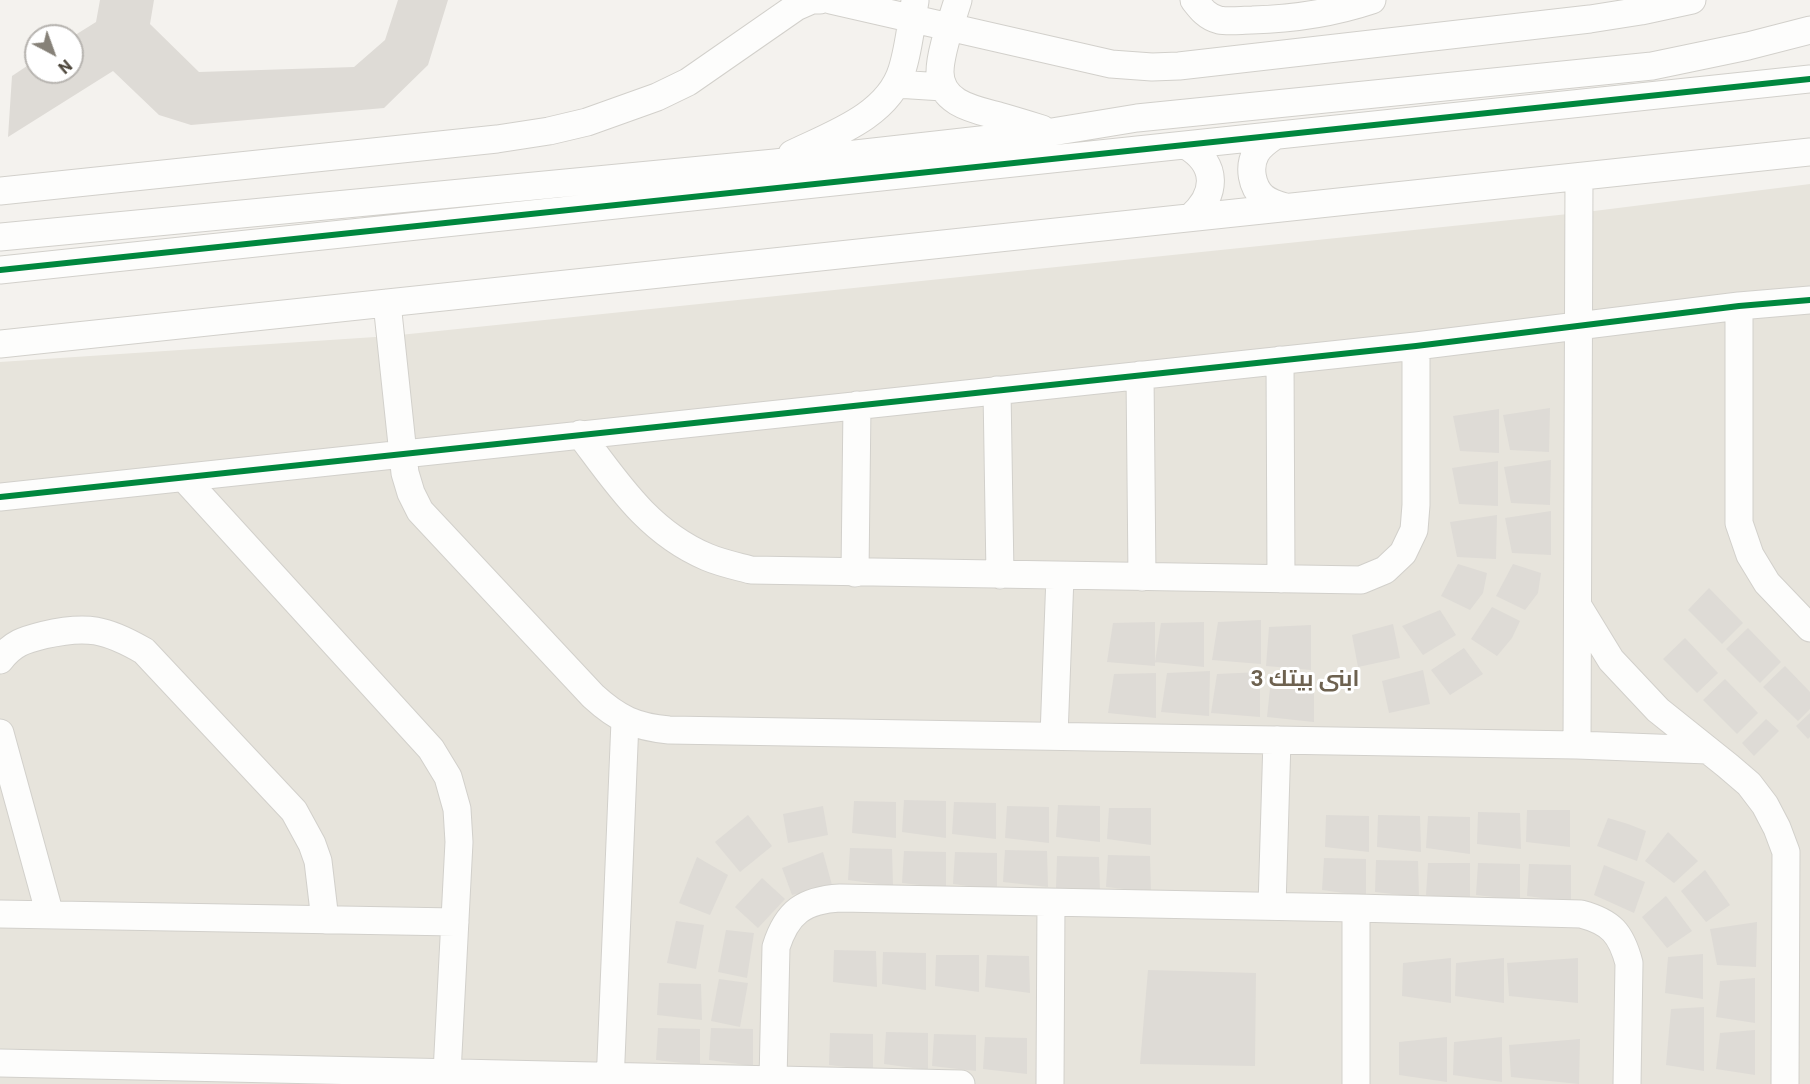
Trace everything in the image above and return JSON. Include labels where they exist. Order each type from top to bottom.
[{"type":"street","points":[[0,191],[496,139],[549,131],[587,122],[657,97],[688,82],[796,7],[812,0],[820,0]]},
{"type":"street","points":[[831,0],[914,9],[951,26],[1111,64],[1152,67],[1179,66],[1589,9],[1692,0]]},
{"type":"street","points":[[958,0],[940,73],[943,87],[952,99],[964,106],[1052,132]]},
{"type":"street","points":[[1194,0],[1203,13],[1218,20],[1238,20],[1312,15],[1372,0]]},
{"type":"street","points":[[775,163],[864,118],[884,101],[896,84],[902,70],[914,9]]},
{"type":"street","points":[[0,237],[775,163],[1052,132],[1137,118],[1652,66],[1748,46],[1810,30]]},
{"type":"street","points":[[1649,95],[1652,66]]},
{"type":"street","points":[[0,270],[1810,79]]},
{"type":"street","points":[[896,84],[943,87]]},
{"type":"street","points":[[1044,160],[1137,118]]},
{"type":"street","points":[[1273,137],[1263,143],[1256,153],[1252,164],[1252,176],[1263,197],[1285,207]]},
{"type":"street","points":[[1187,146],[1201,157],[1210,173],[1207,198],[1191,217]]},
{"type":"street","points":[[0,344],[1810,152]]},
{"type":"street","points":[[1577,745],[1579,177]]},
{"type":"street","points":[[459,222],[516,187]]},
{"type":"street","points":[[0,496],[1416,346],[1739,306],[1810,300]]},
{"type":"street","points":[[387,303],[403,453],[411,493],[420,511],[593,696],[625,721],[646,728],[669,730],[1577,745],[1708,750]]},
{"type":"street","points":[[1739,306],[1739,523],[1750,555],[1767,583],[1810,628]]},
{"type":"street","points":[[580,434],[632,504],[666,534],[707,557],[751,570],[1361,580],[1384,570],[1403,553],[1414,530],[1416,346]]},
{"type":"street","points":[[1280,360],[1281,579]]},
{"type":"street","points":[[1140,375],[1142,577]]},
{"type":"street","points":[[997,390],[1000,575]]},
{"type":"street","points":[[855,573],[857,405]]},
{"type":"street","points":[[184,478],[431,749],[448,777],[457,809],[459,842],[447,1073]]},
{"type":"street","points":[[1054,736],[1060,576]]},
{"type":"street","points":[[1577,605],[1611,660],[1658,710],[1749,784],[1765,805],[1777,828],[1786,852],[1785,1084]]},
{"type":"street","points":[[0,660],[22,641],[68,629],[95,630],[120,637],[144,651],[294,811],[312,844],[318,861],[325,920]]},
{"type":"street","points":[[610,1080],[625,721]]},
{"type":"street","points":[[0,733],[50,915]]},
{"type":"street","points":[[1272,906],[1277,740]]},
{"type":"street","points":[[773,1080],[776,947],[782,929],[793,914],[808,904],[840,898],[1581,914],[1598,919],[1614,929],[1624,945],[1629,963],[1627,1084]]},
{"type":"street","points":[[1050,1084],[1051,903]]},
{"type":"street","points":[[1356,908],[1356,1084]]},
{"type":"street","points":[[0,914],[455,922]]},
{"type":"street","points":[[0,1063],[447,1073],[610,1080],[773,1080],[962,1084]]},
{"type":"shaded area","points":[[1810,184],[1810,1084],[0,1084],[0,362],[390,336],[1578,213]]},
{"type":"building","points":[[100,0],[154,0],[150,24],[199,72],[354,67],[385,40],[398,0],[448,0],[428,65],[384,108],[191,125],[159,115],[113,71],[8,137],[12,76],[24,68],[24,84],[84,84],[84,30],[96,22]]},
{"type":"building","points":[[1550,408],[1549,452],[1510,450],[1503,415]]},
{"type":"building","points":[[1499,409],[1499,453],[1460,451],[1453,416]]},
{"type":"building","points":[[1551,460],[1550,505],[1511,503],[1504,467]]},
{"type":"building","points":[[1498,461],[1498,506],[1459,504],[1452,468]]},
{"type":"building","points":[[1551,511],[1551,555],[1512,553],[1505,518]]},
{"type":"building","points":[[1497,515],[1496,559],[1457,557],[1450,522]]},
{"type":"building","points":[[1458,564],[1487,573],[1483,593],[1470,610],[1441,596]]},
{"type":"building","points":[[1513,564],[1541,573],[1538,593],[1525,610],[1496,596]]},
{"type":"building","points":[[1709,588],[1743,623],[1722,644],[1688,610]]},
{"type":"building","points":[[1492,607],[1520,621],[1512,638],[1497,656],[1471,639]]},
{"type":"building","points":[[1440,610],[1456,635],[1423,655],[1402,626]]},
{"type":"building","points":[[1261,620],[1261,664],[1212,660],[1218,622]]},
{"type":"building","points":[[1155,622],[1155,666],[1107,662],[1113,623]]},
{"type":"building","points":[[1204,622],[1204,667],[1155,662],[1161,623]]},
{"type":"building","points":[[1393,624],[1400,658],[1358,667],[1352,635]]},
{"type":"building","points":[[1311,625],[1311,670],[1266,666],[1269,627]]},
{"type":"building","points":[[1748,628],[1781,662],[1760,683],[1726,649]]},
{"type":"building","points":[[1685,638],[1718,673],[1697,693],[1663,659]]},
{"type":"building","points":[[1464,648],[1483,674],[1450,695],[1431,670]]},
{"type":"building","points":[[1785,666],[1810,692],[1810,709],[1798,721],[1763,687]]},
{"type":"building","points":[[1423,670],[1430,704],[1389,713],[1382,681]]},
{"type":"building","points":[[1210,671],[1209,716],[1161,712],[1167,673]]},
{"type":"building","points":[[1260,672],[1260,717],[1211,713],[1217,674]]},
{"type":"building","points":[[1156,673],[1156,718],[1108,713],[1114,674]]},
{"type":"building","points":[[1314,677],[1314,722],[1267,717],[1271,679]]},
{"type":"building","points":[[1725,679],[1758,713],[1737,734],[1703,700]]},
{"type":"building","points":[[1810,713],[1810,737],[1808,739],[1796,726]]},
{"type":"building","points":[[1766,719],[1779,731],[1754,756],[1742,743]]},
{"type":"building","points":[[904,800],[946,801],[946,838],[902,832]]},
{"type":"building","points":[[854,801],[896,802],[896,838],[852,833]]},
{"type":"building","points":[[954,802],[996,803],[996,839],[952,834]]},
{"type":"building","points":[[1058,805],[1100,806],[1100,842],[1056,837]]},
{"type":"building","points":[[823,806],[828,835],[788,843],[783,814]]},
{"type":"building","points":[[1007,806],[1049,807],[1049,843],[1005,838]]},
{"type":"building","points":[[1109,808],[1151,808],[1151,845],[1107,839]]},
{"type":"building","points":[[1527,810],[1570,810],[1570,847],[1526,842]]},
{"type":"building","points":[[1478,812],[1520,813],[1521,849],[1477,844]]},
{"type":"building","points":[[748,815],[772,846],[740,872],[715,842]]},
{"type":"building","points":[[1326,815],[1369,816],[1369,852],[1325,847]]},
{"type":"building","points":[[1378,815],[1420,816],[1421,852],[1377,847]]},
{"type":"building","points":[[1428,816],[1470,817],[1470,854],[1426,848]]},
{"type":"building","points":[[1608,818],[1646,831],[1637,861],[1597,846]]},
{"type":"building","points":[[1668,832],[1698,861],[1674,883],[1645,861]]},
{"type":"building","points":[[850,848],[892,849],[893,886],[848,880]]},
{"type":"building","points":[[1005,850],[1047,851],[1048,887],[1003,882]]},
{"type":"building","points":[[904,851],[946,852],[946,888],[902,883]]},
{"type":"building","points":[[823,852],[832,885],[792,895],[782,868]]},
{"type":"building","points":[[955,852],[997,853],[997,890],[953,884]]},
{"type":"building","points":[[1108,855],[1150,856],[1151,892],[1106,887]]},
{"type":"building","points":[[1057,856],[1099,857],[1100,894],[1056,888]]},
{"type":"building","points":[[697,857],[728,875],[710,915],[679,903]]},
{"type":"building","points":[[1324,858],[1366,859],[1366,896],[1322,890]]},
{"type":"building","points":[[1376,860],[1418,861],[1419,897],[1375,892]]},
{"type":"building","points":[[1428,863],[1470,863],[1470,900],[1426,895]]},
{"type":"building","points":[[1478,863],[1520,864],[1520,900],[1476,895]]},
{"type":"building","points":[[1529,864],[1571,865],[1571,902],[1527,896]]},
{"type":"building","points":[[1604,865],[1645,882],[1634,913],[1594,895]]},
{"type":"building","points":[[1705,870],[1730,905],[1706,922],[1681,891]]},
{"type":"building","points":[[762,878],[785,899],[758,928],[735,907]]},
{"type":"building","points":[[1666,896],[1692,931],[1667,948],[1642,917]]},
{"type":"building","points":[[676,921],[704,925],[696,969],[667,963]]},
{"type":"building","points":[[1757,922],[1756,967],[1717,965],[1710,929]]},
{"type":"building","points":[[726,930],[754,933],[747,978],[718,972]]},
{"type":"building","points":[[834,950],[876,951],[877,987],[833,982]]},
{"type":"building","points":[[883,952],[926,953],[926,990],[882,984]]},
{"type":"building","points":[[1703,954],[1703,999],[1665,993],[1668,957]]},
{"type":"building","points":[[936,955],[979,955],[979,992],[935,986]]},
{"type":"building","points":[[987,955],[1029,956],[1030,993],[985,987]]},
{"type":"building","points":[[1451,958],[1451,1003],[1402,996],[1403,963]]},
{"type":"building","points":[[1504,958],[1504,1003],[1455,996],[1456,963]]},
{"type":"building","points":[[1578,958],[1578,1003],[1509,996],[1507,963]]},
{"type":"building","points":[[1148,970],[1256,973],[1255,1066],[1140,1064]]},
{"type":"building","points":[[1755,978],[1755,1023],[1716,1017],[1720,981]]},
{"type":"building","points":[[719,979],[748,983],[740,1027],[711,1021]]},
{"type":"building","points":[[659,983],[701,984],[702,1020],[657,1015]]},
{"type":"building","points":[[1704,1007],[1704,1071],[1666,1065],[1671,1009]]},
{"type":"building","points":[[658,1028],[700,1029],[700,1065],[656,1060]]},
{"type":"building","points":[[711,1028],[753,1029],[753,1066],[709,1060]]},
{"type":"building","points":[[1755,1030],[1755,1075],[1716,1069],[1720,1033]]},
{"type":"building","points":[[886,1032],[928,1033],[928,1070],[884,1064]]},
{"type":"building","points":[[830,1033],[873,1034],[873,1070],[829,1065]]},
{"type":"building","points":[[934,1034],[976,1035],[976,1071],[932,1066]]},
{"type":"building","points":[[985,1037],[1027,1038],[1027,1074],[983,1069]]},
{"type":"building","points":[[1447,1037],[1447,1082],[1399,1075],[1399,1042]]},
{"type":"building","points":[[1502,1037],[1502,1082],[1453,1075],[1454,1042]]},
{"type":"building","points":[[1580,1039],[1579,1084],[1511,1077],[1509,1045]]},
{"type":"cycle path","points":[[0,270],[1810,79]]},
{"type":"cycle path","points":[[0,497],[1416,346],[1739,306],[1810,300]]},
{"type":"district","name":"ابنى بيتك 3","points":[[1305,680]]}]
